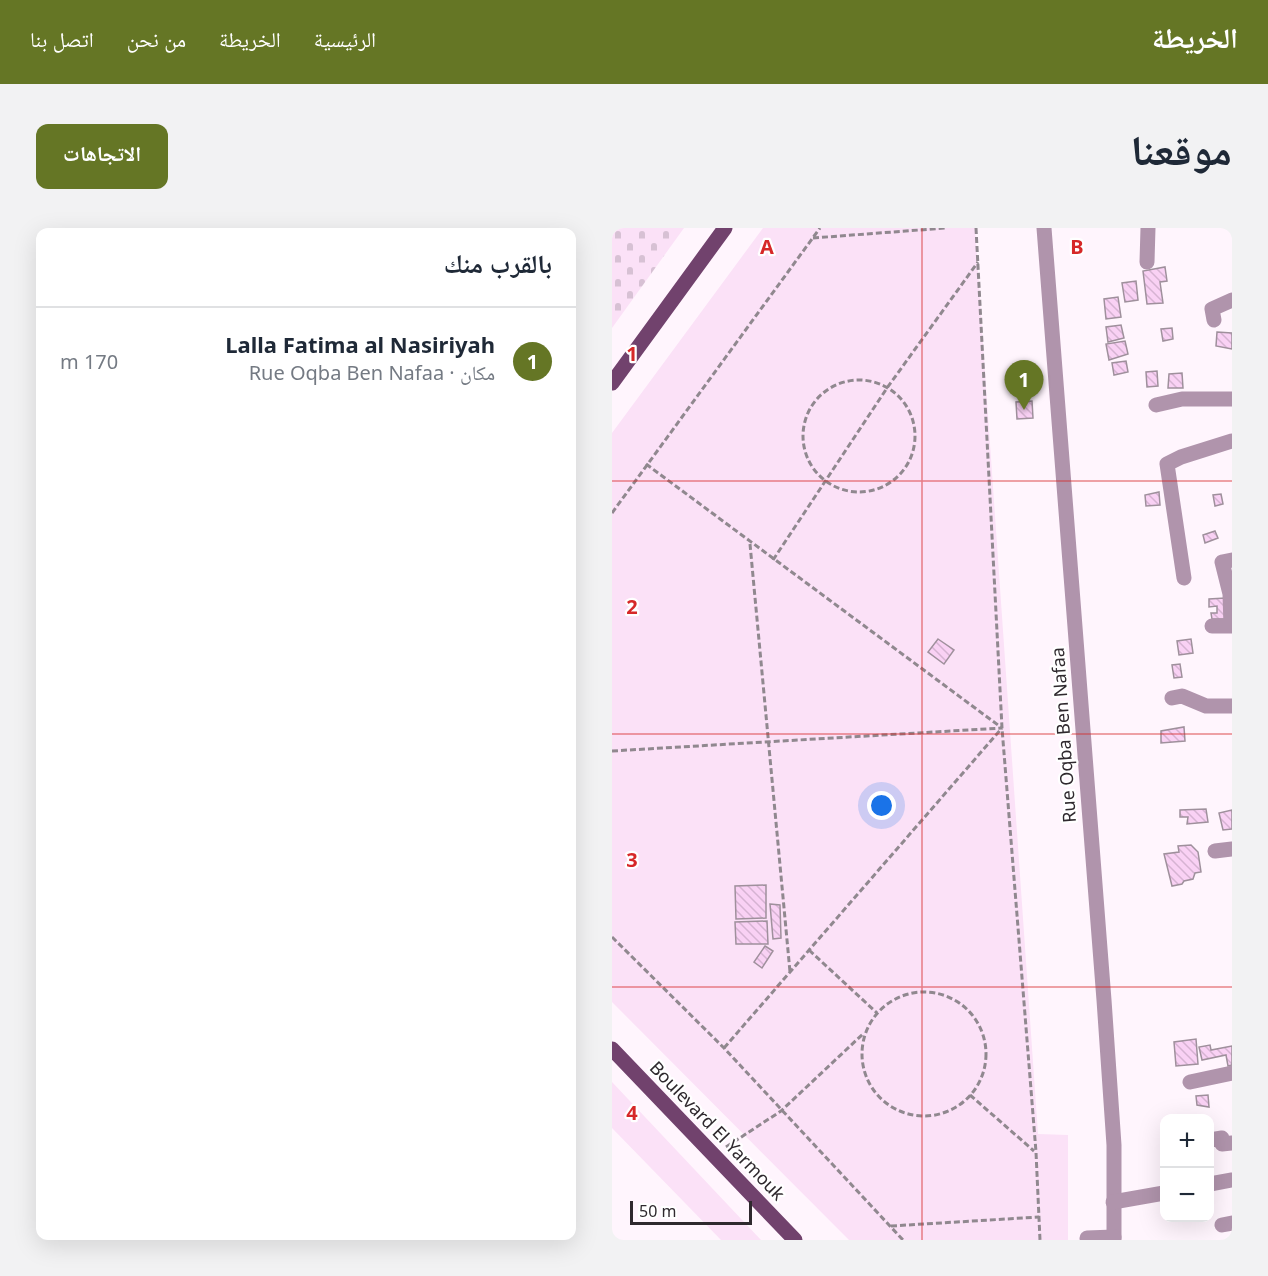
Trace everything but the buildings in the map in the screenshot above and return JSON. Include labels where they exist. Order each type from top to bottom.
[{"type":"main road","points":[[612,382],[725,228]]},
{"type":"main road","name":"Boulevard El Yarmouk","points":[[612,1048],[795,1240]]},
{"type":"street","name":"Rue Oqba Ben Nafaa","points":[[1044,228],[1104,1000],[1114,1145],[1114,1239]]},
{"type":"street","points":[[1147,262],[1148,228]]},
{"type":"street","points":[[1214,320],[1212,309],[1232,300]]},
{"type":"street","points":[[1156,405],[1182,399],[1232,399]]},
{"type":"street","points":[[1184,578],[1167,464],[1181,456],[1232,441]]},
{"type":"street","points":[[1212,626],[1231,626],[1230,594],[1222,562],[1232,560]]},
{"type":"street","points":[[1172,698],[1182,696],[1206,706],[1232,706]]},
{"type":"street","points":[[1215,851],[1232,849]]},
{"type":"street","points":[[1190,1082],[1232,1073]]},
{"type":"street","points":[[1214,1139],[1222,1138],[1222,1144],[1232,1143]]},
{"type":"street","points":[[1214,1183],[1232,1179]]},
{"type":"street","points":[[1113,1202],[1160,1194]]},
{"type":"street","points":[[1086,1238],[1114,1239]]},
{"type":"path","points":[[612,513],[820,228]]},
{"type":"path","points":[[813,238],[946,228]]},
{"type":"path","points":[[976,228],[1002,728],[1036,1152],[1040,1240]]},
{"type":"path","points":[[773,560],[887,388],[979,261]]},
{"type":"path","points":[[853,380],[870,381],[887,388],[902,400],[912,417],[915,436],[911,455],[902,472],[887,484],[869,491],[849,491],[825,481],[807,459],[803,442],[804,424],[810,408],[821,394],[836,385],[853,380]]},
{"type":"path","points":[[646,464],[1002,728]]},
{"type":"path","points":[[750,542],[790,972]]},
{"type":"path","points":[[612,751],[1002,728]]},
{"type":"path","points":[[724,1048],[1002,728]]},
{"type":"path","points":[[612,937],[724,1048],[903,1240]]},
{"type":"path","points":[[809,950],[877,1012]]},
{"type":"path","points":[[714,1156],[781,1111],[865,1032],[877,1012],[895,999],[917,992],[940,994],[969,1011],[982,1031],[986,1053],[982,1076],[970,1095],[952,1110],[930,1116],[907,1114],[886,1104],[871,1087],[862,1066],[861,1054],[865,1032]]},
{"type":"path","points":[[970,1095],[1036,1152]]},
{"type":"path","points":[[890,1226],[1039,1217]]},
{"type":"green space","points":[[612,228],[684,228],[612,328]]},
{"type":"green space","points":[[763,228],[975,228],[1038,1134],[1068,1135],[1068,1240],[849,1240],[612,1002],[612,433]]},
{"type":"green space","points":[[612,1082],[761,1240],[721,1240],[612,1128]]},
{"type":"place","name":"Lalla Fatima al Nasiriyah","points":[[1024,410]]}]
